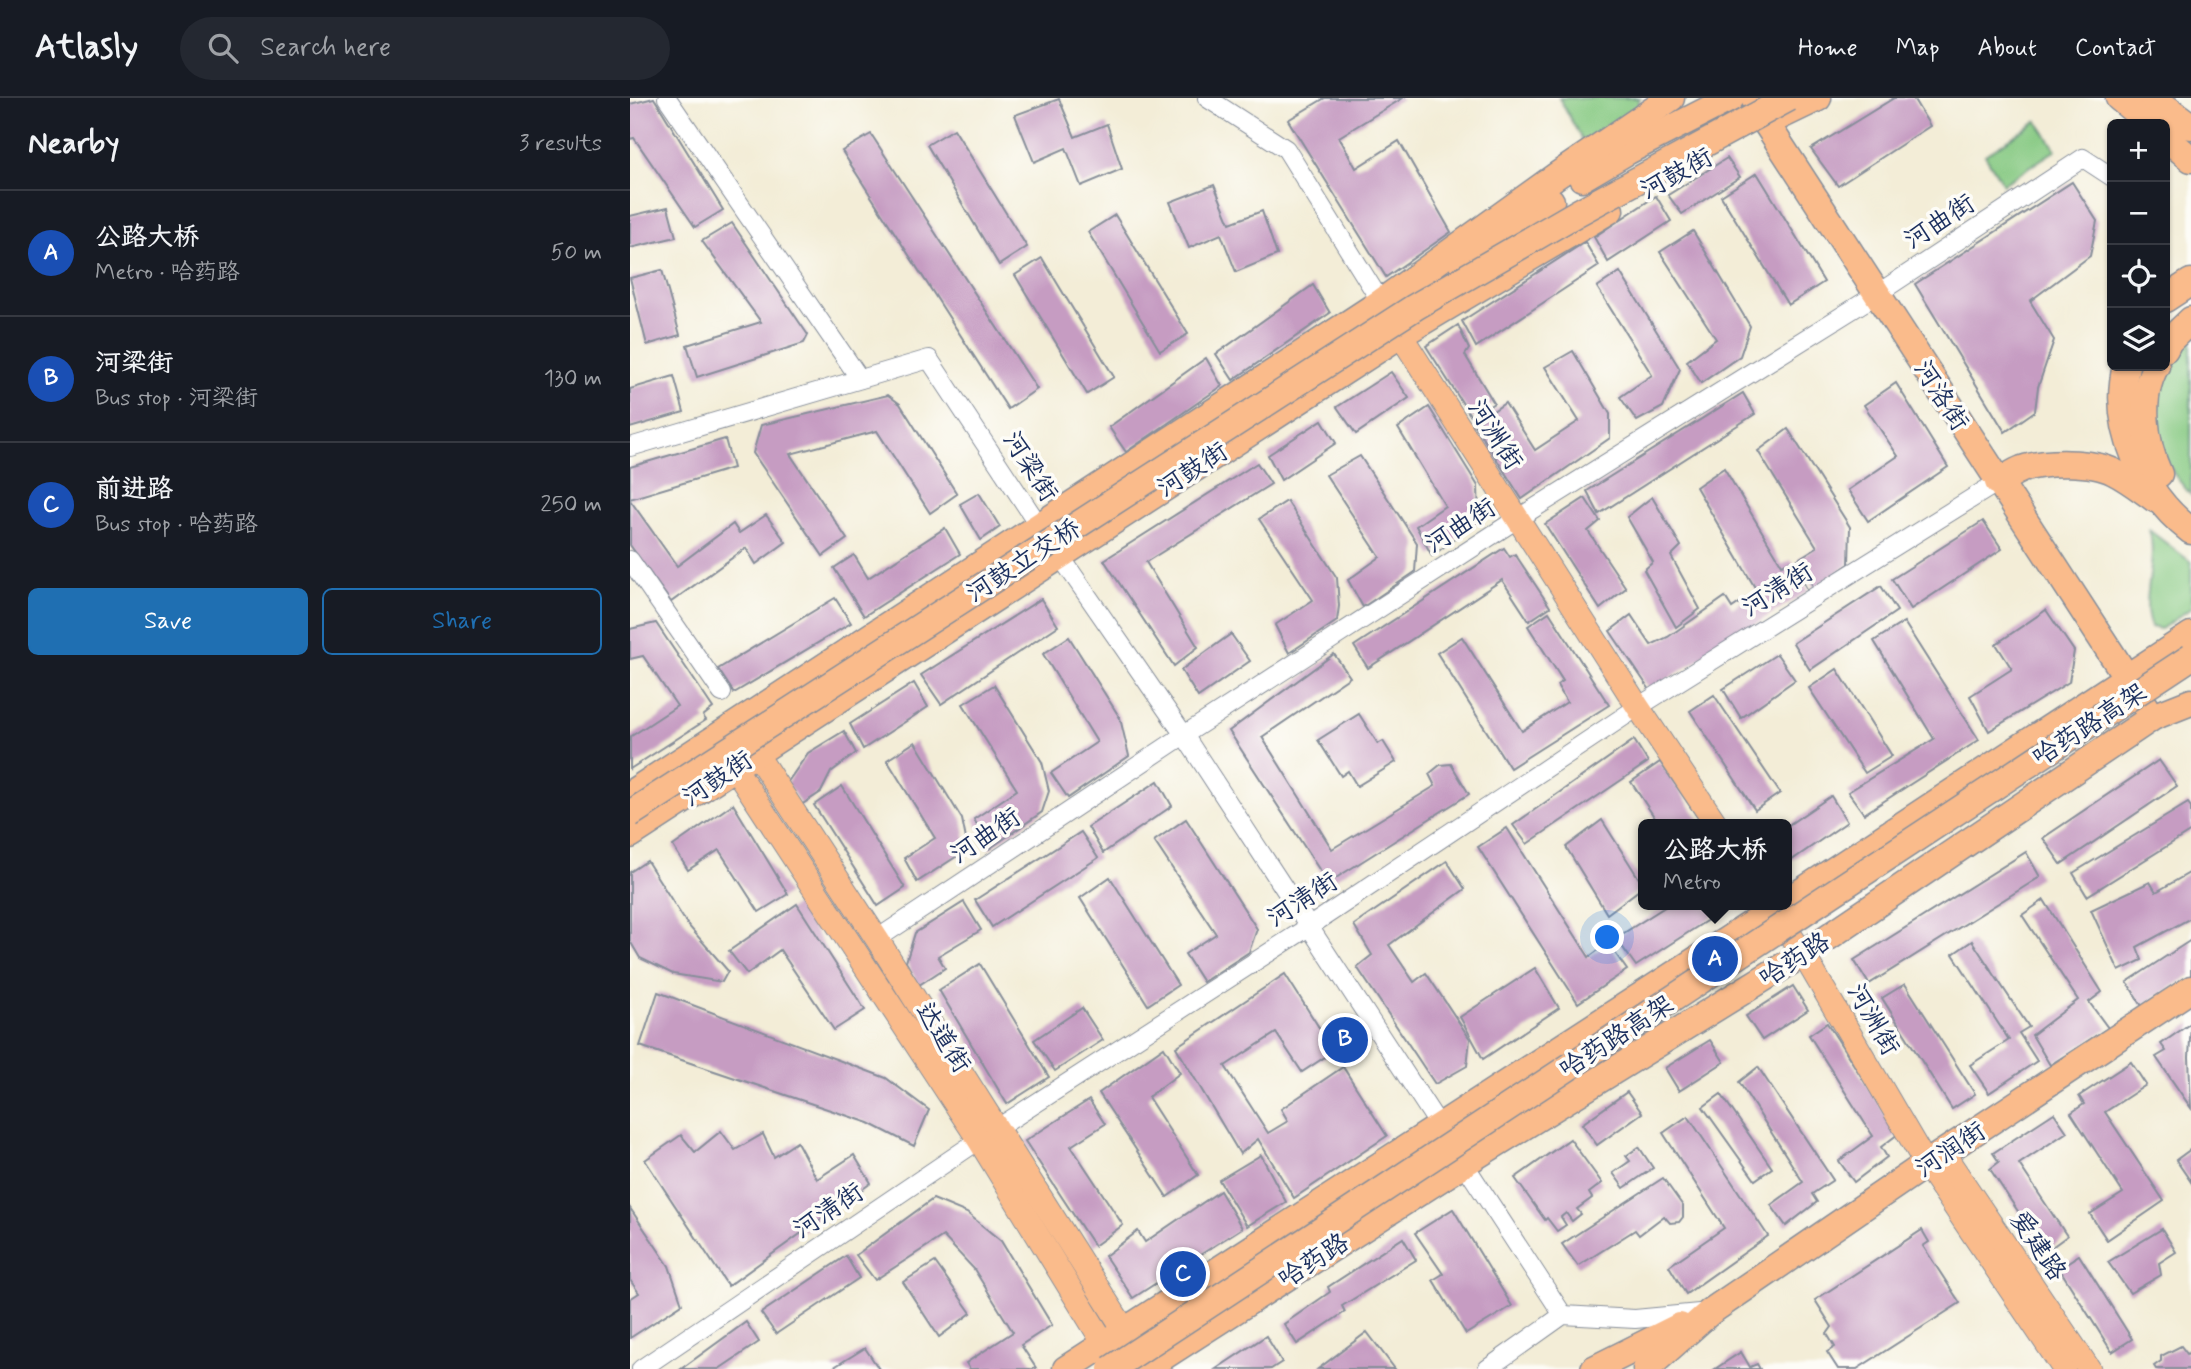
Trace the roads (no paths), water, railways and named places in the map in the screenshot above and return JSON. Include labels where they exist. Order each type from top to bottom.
[{"type":"highway","name":"河鼓街","points":[[630,794],[1381,302],[1556,176],[1671,98]]},
{"type":"highway","points":[[1415,307],[1583,178],[1628,151],[1731,98]]},
{"type":"highway","name":"河洛街","points":[[1754,98],[1766,123],[2153,717]]},
{"type":"highway","points":[[2119,98],[2144,119]]},
{"type":"highway","points":[[2153,98],[2191,127]]},
{"type":"highway","name":"河鼓街","points":[[630,835],[1399,335],[1582,225],[1766,123],[1803,99]]},
{"type":"highway","points":[[1415,307],[1577,213],[1803,99]]},
{"type":"highway","points":[[2170,141],[2191,159]]},
{"type":"highway","points":[[2170,296],[2191,282]]},
{"type":"highway","name":"河鼓立交桥","points":[[630,814],[1415,307]]},
{"type":"highway","points":[[2170,340],[2191,320]]},
{"type":"highway","points":[[2140,371],[2123,380],[2129,444],[2160,502]]},
{"type":"highway","points":[[2144,371],[2146,430],[2151,457],[2167,491],[2191,517]]},
{"type":"highway","points":[[1998,482],[2023,469],[2044,465],[2064,463],[2094,466],[2112,471],[2160,502],[2191,531]]},
{"type":"highway","name":"哈药路","points":[[1792,896],[2123,672],[2191,635]]},
{"type":"highway","name":"哈药路高架","points":[[1113,1348],[2191,657]]},
{"type":"highway","points":[[2153,717],[2191,689]]},
{"type":"highway","name":"哈药路","points":[[1146,1368],[1463,1164],[1803,954],[2153,717],[2191,702]]},
{"type":"highway","name":"哈药路","points":[[1066,1369],[1113,1348],[1438,1125],[1770,910]]},
{"type":"highway","name":"河润街","points":[[1646,1369],[1710,1312],[1934,1158],[2191,989]]},
{"type":"highway","points":[[1597,1367],[1710,1312]]},
{"type":"main road","name":"河洲街","points":[[1381,302],[1399,335],[1637,708],[1713,819]]},
{"type":"main road","points":[[727,732],[744,760],[877,939],[1113,1348],[1120,1369]]},
{"type":"main road","name":"达道街","points":[[744,760],[988,1134]]},
{"type":"main road","name":"河洲街","points":[[1781,910],[1803,954],[1934,1158]]},
{"type":"main road","name":"爱建路","points":[[1934,1158],[2064,1369]]},
{"type":"main road","name":"爱建路","points":[[1934,1158],[2089,1369]]},
{"type":"main road","points":[[1113,1348],[1146,1368]]},
{"type":"street","points":[[667,98],[860,379]]},
{"type":"street","name":"河洲街","points":[[1207,98],[1286,149],[1381,302]]},
{"type":"street","name":"河曲街","points":[[877,939],[1184,735],[1517,519],[1877,293],[2083,158],[2107,174]]},
{"type":"street","name":"河梁街","points":[[630,447],[929,359],[1040,527],[1184,735],[1563,1315]]},
{"type":"street","name":"河清街","points":[[641,1369],[661,1364],[988,1134],[1310,926],[1637,708],[1998,482]]},
{"type":"street","points":[[630,560],[722,694]]},
{"type":"street","name":"河润街","points":[[1563,1315],[1635,1319],[1710,1312]]},
{"type":"street","points":[[1487,1369],[1563,1315]]},
{"type":"place","name":"公路大桥","points":[[1715,959]]},
{"type":"place","name":"河梁街","points":[[1345,1040]]},
{"type":"place","name":"前进路","points":[[1183,1274]]}]
